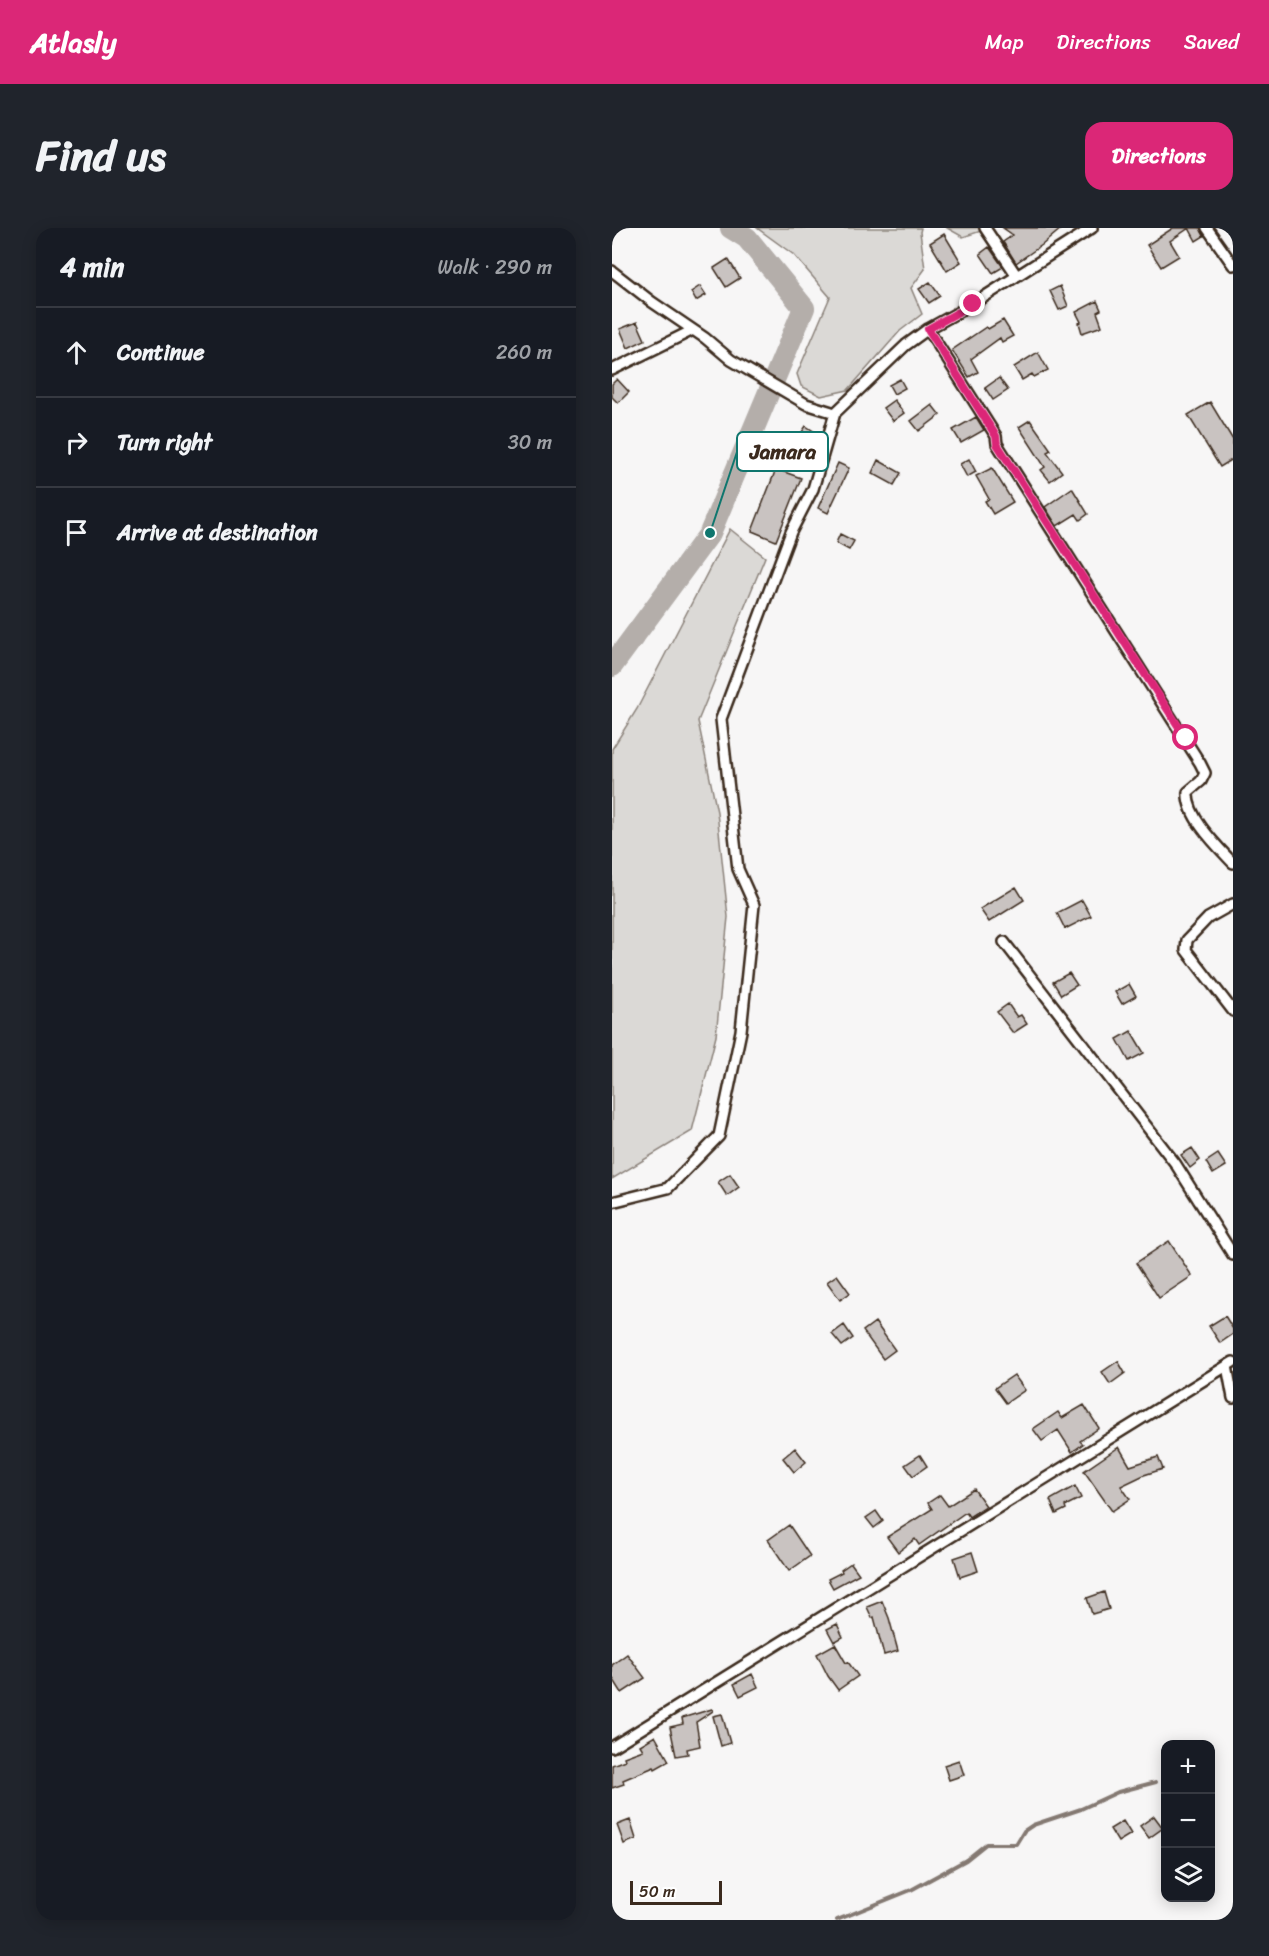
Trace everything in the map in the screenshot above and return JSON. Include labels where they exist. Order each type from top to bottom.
[{"type":"street","points":[[985,228],[1017,276]]},
{"type":"street","points":[[612,1202],[668,1188],[719,1136],[741,1031],[753,905],[738,869],[721,719],[792,532],[813,489],[835,413],[906,345],[928,329],[973,304],[1092,228]]},
{"type":"street","points":[[1207,228],[1233,265]]},
{"type":"street","points":[[612,271],[731,360],[806,404],[835,413]]},
{"type":"street","points":[[928,329],[996,436],[997,444],[1196,754],[1205,773],[1201,781],[1188,792],[1191,813],[1233,863]]},
{"type":"street","points":[[612,370],[693,330]]},
{"type":"street","points":[[1233,904],[1208,918],[1187,940],[1186,950],[1233,1011]]},
{"type":"street","points":[[1004,942],[1175,1163],[1233,1256]]},
{"type":"street","points":[[612,1747],[1230,1364],[1233,1398]]},
{"type":"shaded area","points":[[757,228],[921,228],[925,269],[911,288],[922,314],[900,331],[848,390],[821,396],[801,386],[797,374],[830,297],[794,255]]},
{"type":"shaded area","points":[[947,228],[982,228],[981,231],[963,237]]},
{"type":"shaded area","points":[[730,529],[765,557],[698,721],[717,812],[728,917],[716,1036],[692,1131],[612,1179],[612,749],[637,709]]},
{"type":"building","points":[[1003,228],[1062,228],[1016,263],[1003,242],[1013,235]]},
{"type":"building","points":[[1173,228],[1189,228],[1170,241],[1179,256],[1161,267],[1147,245]]},
{"type":"building","points":[[1189,228],[1200,228],[1204,236],[1196,241]]},
{"type":"building","points":[[944,234],[961,262],[947,271],[930,243]]},
{"type":"building","points":[[989,247],[1003,267],[993,273],[980,254]]},
{"type":"building","points":[[728,259],[740,278],[726,287],[714,268]]},
{"type":"building","points":[[930,282],[940,296],[929,303],[919,289]]},
{"type":"building","points":[[700,286],[706,295],[696,301],[691,292]]},
{"type":"building","points":[[1060,286],[1068,306],[1059,310],[1050,291]]},
{"type":"building","points":[[1097,301],[1101,310],[1097,312],[1102,326],[1082,333],[1079,323],[1081,322],[1076,312]]},
{"type":"building","points":[[1003,320],[1013,336],[1002,342],[1000,338],[971,359],[978,372],[969,377],[952,350],[986,327],[988,329]]},
{"type":"building","points":[[637,322],[645,340],[628,348],[620,329]]},
{"type":"building","points":[[1038,352],[1048,370],[1034,377],[1032,374],[1022,380],[1014,367]]},
{"type":"building","points":[[999,378],[1008,390],[993,400],[985,388]]},
{"type":"building","points":[[617,379],[629,392],[618,403],[612,397],[612,384]]},
{"type":"building","points":[[900,379],[905,388],[894,394],[889,385]]},
{"type":"building","points":[[894,400],[904,413],[893,421],[883,408]]},
{"type":"building","points":[[1210,402],[1233,440],[1233,459],[1220,467],[1188,415]]},
{"type":"building","points":[[932,405],[940,415],[919,431],[911,421]]},
{"type":"building","points":[[976,417],[984,430],[961,443],[953,430]]},
{"type":"building","points":[[1030,420],[1051,450],[1047,452],[1062,472],[1050,481],[1041,470],[1045,467],[1019,427]]},
{"type":"building","points":[[806,426],[818,434],[812,443],[800,435]]},
{"type":"building","points":[[969,459],[976,472],[967,477],[960,464]]},
{"type":"building","points":[[878,460],[901,473],[894,485],[872,473]]},
{"type":"building","points":[[838,463],[849,468],[828,513],[818,508]]},
{"type":"building","points":[[992,468],[1013,502],[993,514],[985,501],[989,499],[976,476]]},
{"type":"building","points":[[776,469],[801,478],[776,541],[752,531]]},
{"type":"building","points":[[1072,488],[1088,514],[1080,520],[1076,514],[1057,526],[1045,507]]},
{"type":"building","points":[[840,534],[854,541],[849,550],[836,543]]},
{"type":"building","points":[[1016,887],[1024,900],[989,922],[980,909]]},
{"type":"building","points":[[1082,900],[1091,916],[1065,929],[1057,913]]},
{"type":"building","points":[[1069,973],[1077,985],[1061,995],[1053,982]]},
{"type":"building","points":[[1129,984],[1136,996],[1122,1004],[1115,992]]},
{"type":"building","points":[[1008,1004],[1017,1017],[1021,1015],[1027,1024],[1013,1033],[997,1012]]},
{"type":"building","points":[[1131,1031],[1144,1053],[1129,1061],[1117,1039]]},
{"type":"building","points":[[1192,1148],[1200,1160],[1190,1168],[1181,1155]]},
{"type":"building","points":[[1218,1154],[1226,1166],[1213,1174],[1206,1162]]},
{"type":"building","points":[[730,1174],[739,1187],[727,1196],[718,1182]]},
{"type":"building","points":[[1169,1241],[1192,1276],[1159,1298],[1136,1263]]},
{"type":"building","points":[[837,1275],[850,1293],[840,1300],[827,1282]]},
{"type":"building","points":[[1225,1316],[1233,1329],[1233,1334],[1220,1343],[1209,1326]]},
{"type":"building","points":[[875,1322],[895,1350],[883,1359],[863,1331]]},
{"type":"building","points":[[844,1325],[853,1338],[842,1346],[832,1334]]},
{"type":"building","points":[[1118,1361],[1125,1373],[1110,1384],[1102,1372]]},
{"type":"building","points":[[1014,1375],[1025,1390],[1006,1403],[995,1388]]},
{"type":"building","points":[[1084,1405],[1099,1428],[1080,1441],[1083,1444],[1072,1452],[1058,1430],[1042,1441],[1033,1429],[1058,1412],[1062,1418]]},
{"type":"building","points":[[1119,1447],[1130,1466],[1158,1457],[1163,1469],[1121,1486],[1130,1499],[1112,1511],[1084,1471]]},
{"type":"building","points":[[795,1448],[806,1462],[794,1472],[783,1458]]},
{"type":"building","points":[[920,1455],[927,1466],[913,1476],[905,1465]]},
{"type":"building","points":[[1075,1486],[1081,1498],[1065,1506],[1066,1509],[1056,1514],[1050,1500]]},
{"type":"building","points":[[974,1489],[986,1506],[969,1517],[966,1512],[919,1545],[915,1539],[898,1552],[887,1537],[932,1509],[928,1503],[940,1495],[948,1506]]},
{"type":"building","points":[[876,1511],[883,1521],[874,1528],[866,1518]]},
{"type":"building","points":[[789,1525],[810,1556],[789,1571],[768,1540]]},
{"type":"building","points":[[972,1552],[978,1571],[960,1577],[954,1558]]},
{"type":"building","points":[[851,1563],[859,1574],[833,1588],[828,1579],[842,1572],[841,1570]]},
{"type":"building","points":[[1104,1592],[1109,1609],[1092,1614],[1087,1598]]},
{"type":"building","points":[[882,1601],[898,1651],[884,1655],[874,1617],[872,1618],[867,1607]]},
{"type":"building","points":[[837,1624],[843,1637],[834,1642],[827,1629]]},
{"type":"building","points":[[835,1644],[846,1663],[848,1662],[858,1676],[838,1690],[817,1654]]},
{"type":"building","points":[[627,1654],[645,1678],[622,1693],[612,1677],[612,1665]]},
{"type":"building","points":[[752,1674],[758,1687],[740,1696],[734,1684]]},
{"type":"building","points":[[712,1709],[713,1711],[696,1722],[700,1746],[687,1749],[688,1754],[676,1756],[670,1727],[683,1724],[682,1718]]},
{"type":"building","points":[[722,1714],[730,1743],[721,1746],[713,1716]]},
{"type":"building","points":[[655,1736],[669,1761],[655,1769],[654,1767],[623,1780],[624,1784],[612,1788],[612,1765],[625,1760],[624,1757],[643,1750],[640,1745]]},
{"type":"building","points":[[959,1760],[964,1775],[949,1780],[944,1765]]},
{"type":"building","points":[[1154,1816],[1161,1825],[1161,1829],[1149,1838],[1140,1826]]},
{"type":"building","points":[[630,1820],[636,1839],[624,1844],[617,1825]]},
{"type":"building","points":[[1123,1821],[1131,1834],[1118,1842],[1110,1829]]},
{"type":"waterway","points":[[612,666],[710,533],[804,308],[747,238],[731,228]]},
{"type":"waterway","points":[[837,1920],[911,1890],[966,1860],[986,1844],[1016,1844],[1024,1831],[1033,1825],[1081,1809],[1118,1792],[1156,1782]]},
{"type":"place","name":"Jamara","points":[[710,533]]},
{"type":"route","points":[[973,304],[928,329],[996,436],[997,444],[1186,738]]}]
